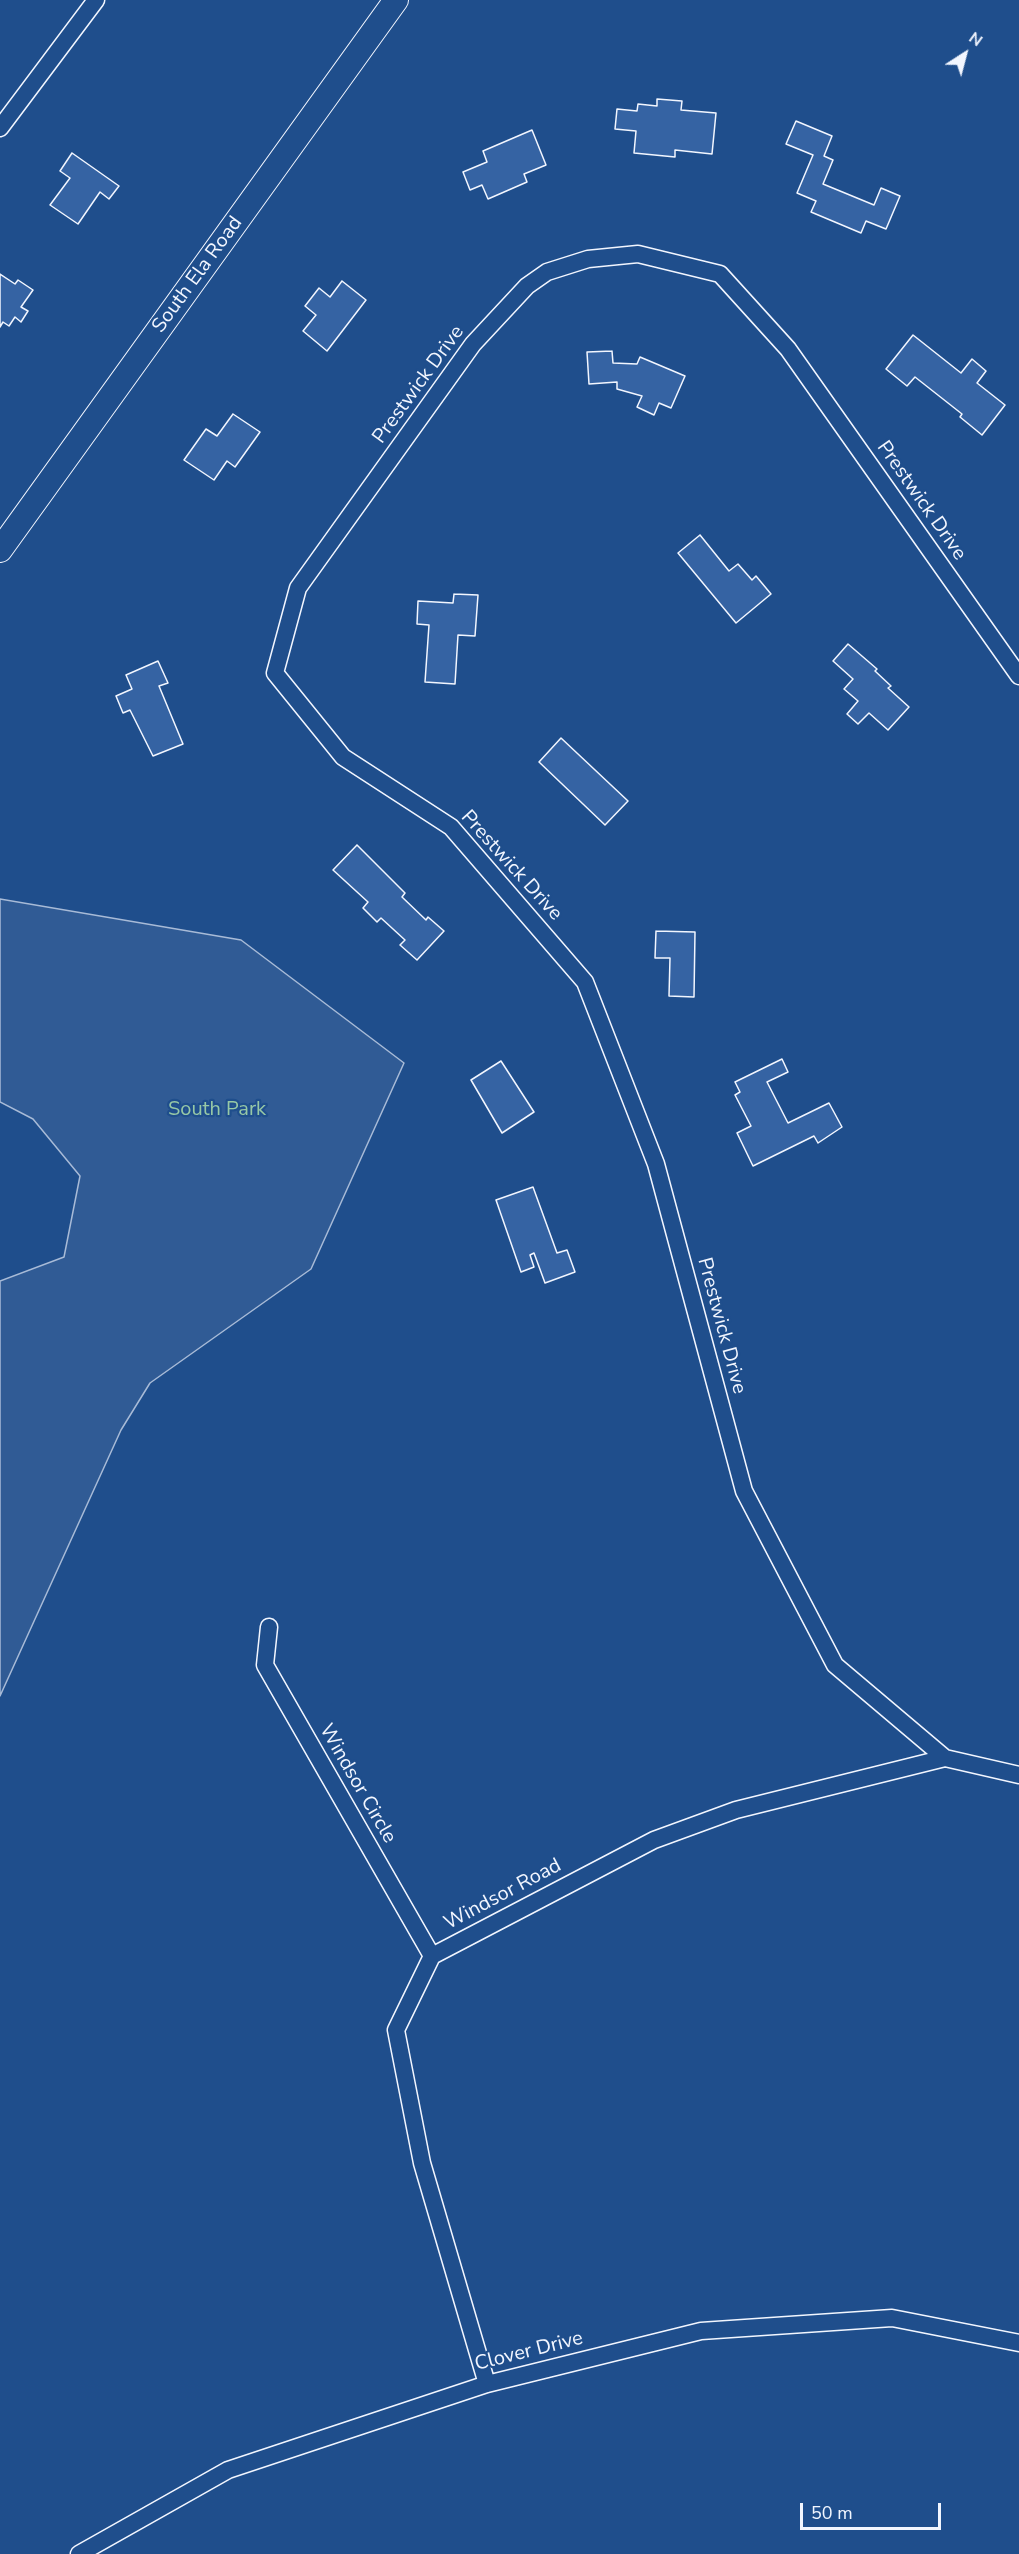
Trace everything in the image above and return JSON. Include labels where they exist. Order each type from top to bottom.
[{"type":"main road","name":"South Ela Road","points":[[0,550],[396,0]]},
{"type":"street","points":[[0,128],[96,0]]},
{"type":"street","name":"Prestwick Drive","points":[[945,1758],[835,1665],[744,1491],[656,1164],[585,982],[451,827],[343,757],[275,673],[298,588],[473,344],[527,286],[547,272],[588,259],[638,254],[720,274],[788,349],[1019,676]]},
{"type":"street","name":"Windsor Circle","points":[[269,1627],[265,1665],[432,1956]]},
{"type":"street","name":"Windsor Road","points":[[487,2384],[422,2163],[396,2030],[432,1956],[654,1840],[736,1810],[945,1758],[1019,1775]]},
{"type":"street","name":"Clover Drive","points":[[79,2554],[228,2470],[487,2384],[701,2331],[892,2318],[1019,2343]]},
{"type":"shaded area","name":"South Park","points":[[0,899],[241,940],[404,1063],[311,1269],[150,1383],[121,1430],[0,1696],[0,1281],[64,1257],[80,1176],[33,1119],[0,1102]]},
{"type":"building","points":[[657,99],[682,101],[681,110],[716,113],[712,154],[675,150],[675,157],[634,153],[636,131],[615,129],[617,109],[637,111],[638,104],[657,106]]},
{"type":"building","points":[[796,121],[832,136],[824,156],[833,160],[823,184],[874,205],[881,188],[900,196],[886,229],[866,221],[861,233],[811,212],[816,201],[797,193],[813,155],[786,144]]},
{"type":"building","points":[[532,130],[546,165],[524,174],[527,182],[488,199],[482,185],[470,190],[463,172],[487,162],[483,151]]},
{"type":"building","points":[[72,153],[119,186],[109,199],[100,192],[78,224],[50,205],[70,178],[60,171]]},
{"type":"building","points":[[0,274],[15,284],[18,280],[33,290],[21,307],[28,311],[21,322],[15,317],[9,326],[3,322],[0,327]]},
{"type":"building","points":[[342,281],[366,300],[327,351],[303,331],[316,315],[305,306],[319,288],[330,297]]},
{"type":"building","points":[[913,335],[961,373],[972,359],[986,371],[977,383],[1005,405],[982,435],[960,417],[962,414],[915,377],[907,386],[886,369]]},
{"type":"building","points":[[612,351],[613,363],[637,364],[640,357],[685,376],[671,408],[659,403],[654,415],[637,407],[642,396],[617,389],[617,382],[589,384],[587,352]]},
{"type":"building","points":[[233,414],[260,432],[235,467],[227,461],[214,480],[184,460],[206,429],[217,436]]},
{"type":"building","points":[[700,535],[729,571],[738,564],[752,580],[756,576],[771,594],[736,623],[678,553]]},
{"type":"building","points":[[454,594],[478,595],[475,636],[458,635],[455,684],[425,682],[429,625],[417,624],[418,601],[453,603]]},
{"type":"building","points":[[848,644],[877,669],[875,671],[891,686],[888,688],[909,707],[888,730],[869,713],[858,724],[847,714],[858,701],[844,689],[853,679],[833,661]]},
{"type":"building","points":[[158,661],[168,683],[159,686],[183,744],[153,756],[130,710],[123,713],[116,696],[132,689],[126,675]]},
{"type":"building","points":[[561,738],[628,801],[605,825],[539,762]]},
{"type":"building","points":[[357,845],[405,893],[402,897],[426,920],[428,917],[444,931],[417,960],[400,945],[405,940],[381,918],[377,922],[363,908],[368,902],[333,870]]},
{"type":"building","points":[[656,931],[695,932],[694,997],[669,996],[670,958],[655,958]]},
{"type":"building","points":[[782,1059],[788,1072],[767,1082],[788,1123],[829,1103],[842,1127],[818,1143],[814,1136],[753,1166],[737,1133],[751,1126],[735,1095],[740,1092],[735,1082]]},
{"type":"building","points":[[501,1061],[534,1112],[502,1133],[471,1080]]},
{"type":"building","points":[[533,1187],[557,1253],[567,1250],[575,1272],[545,1283],[534,1253],[530,1255],[534,1267],[521,1272],[496,1200]]}]
